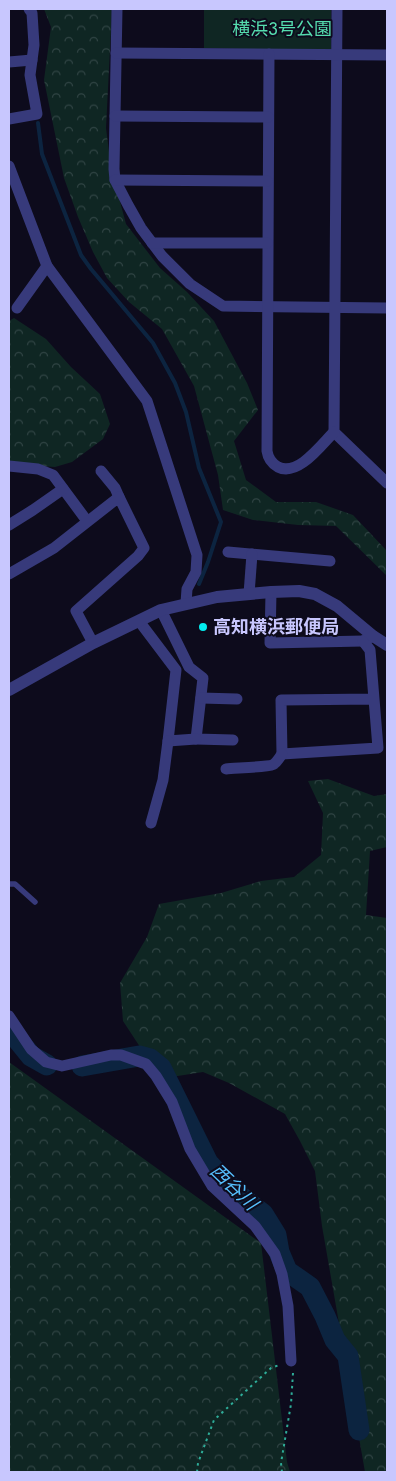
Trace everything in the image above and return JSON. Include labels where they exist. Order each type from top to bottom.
[{"type":"street","points":[[9,119],[37,114],[30,75],[34,37],[30,9]]},
{"type":"street","points":[[117,9],[115,180],[141,228],[162,256],[190,284],[223,306],[387,308]]},
{"type":"street","points":[[269,54],[266,451],[272,463],[280,468],[289,470],[301,464],[334,432],[337,9]]},
{"type":"street","points":[[116,53],[387,55]]},
{"type":"street","points":[[9,62],[32,60]]},
{"type":"street","points":[[115,116],[268,117]]},
{"type":"street","points":[[9,166],[47,266],[147,401],[197,555],[196,572],[187,589],[186,603]]},
{"type":"street","points":[[115,180],[267,181]]},
{"type":"street","points":[[152,243],[267,243]]},
{"type":"street","points":[[17,308],[47,266]]},
{"type":"street","points":[[334,432],[387,483]]},
{"type":"street","points":[[9,466],[38,469],[53,475],[88,522]]},
{"type":"street","points":[[93,643],[76,611],[144,548],[115,488],[101,472]]},
{"type":"street","points":[[9,525],[63,489]]},
{"type":"street","points":[[9,574],[54,548],[119,497]]},
{"type":"street","points":[[228,552],[330,561]]},
{"type":"street","points":[[249,594],[252,554]]},
{"type":"street","points":[[9,690],[93,643],[161,610],[217,597],[271,592],[315,594],[337,606],[368,639],[378,748],[282,754]]},
{"type":"street","points":[[271,592],[270,643],[368,639],[387,645]]},
{"type":"street","points":[[161,610],[189,667],[203,678],[196,739]]},
{"type":"street","points":[[139,621],[176,670],[163,780],[151,823]]},
{"type":"street","points":[[201,698],[237,699]]},
{"type":"street","points":[[226,769],[274,765],[282,754],[281,700],[374,699]]},
{"type":"street","points":[[168,741],[196,739],[233,740]]},
{"type":"street","points":[[9,1016],[31,1049],[46,1062],[62,1066],[111,1055],[121,1055],[146,1064],[156,1076],[172,1102],[190,1149],[212,1186],[255,1226],[275,1254],[282,1274],[288,1306],[291,1361]]},
{"type":"lane","points":[[9,884],[14,884],[35,902]]},
{"type":"path","points":[[197,1472],[198,1464],[214,1420],[271,1368],[291,1361],[293,1372],[291,1404],[281,1462],[282,1472]]},
{"type":"green space","points":[[44,9],[112,9],[106,128],[111,168],[126,224],[160,268],[187,292],[214,321],[247,383],[258,410],[234,441],[246,480],[276,502],[316,502],[353,515],[387,551],[387,576],[336,526],[298,525],[253,520],[223,510],[218,475],[194,386],[162,329],[129,302],[107,278],[93,252],[64,178],[44,80],[51,27]]},
{"type":"green space","name":"横浜3号公園","points":[[204,9],[331,9],[331,51],[204,48]]},
{"type":"green space","points":[[14,318],[46,339],[71,367],[100,394],[110,424],[103,439],[72,462],[55,467],[9,464],[9,321]]},
{"type":"green space","points":[[328,779],[374,796],[387,794],[387,847],[370,851],[366,915],[387,918],[387,1472],[365,1472],[322,1226],[315,1171],[285,1114],[229,1083],[203,1072],[165,1078],[146,1056],[123,1021],[120,983],[147,937],[159,904],[221,893],[261,881],[294,877],[321,855],[323,813],[308,781]]},
{"type":"green space","points":[[9,1062],[261,1243],[287,1462],[290,1472],[9,1472]]},
{"type":"waterway","points":[[38,123],[42,154],[81,255],[153,343],[175,383],[186,412],[199,468],[221,522],[199,584]]},
{"type":"waterway","name":"西谷川","points":[[9,1029],[31,1056],[47,1065]]},
{"type":"waterway","name":"西谷川","points":[[82,1066],[139,1056],[150,1059],[161,1068],[208,1163],[236,1193],[263,1214],[276,1235],[279,1252],[287,1271],[310,1287],[335,1340],[348,1356],[359,1430]]},
{"type":"place","name":"高知横浜郵便局","points":[[203,627]]}]
